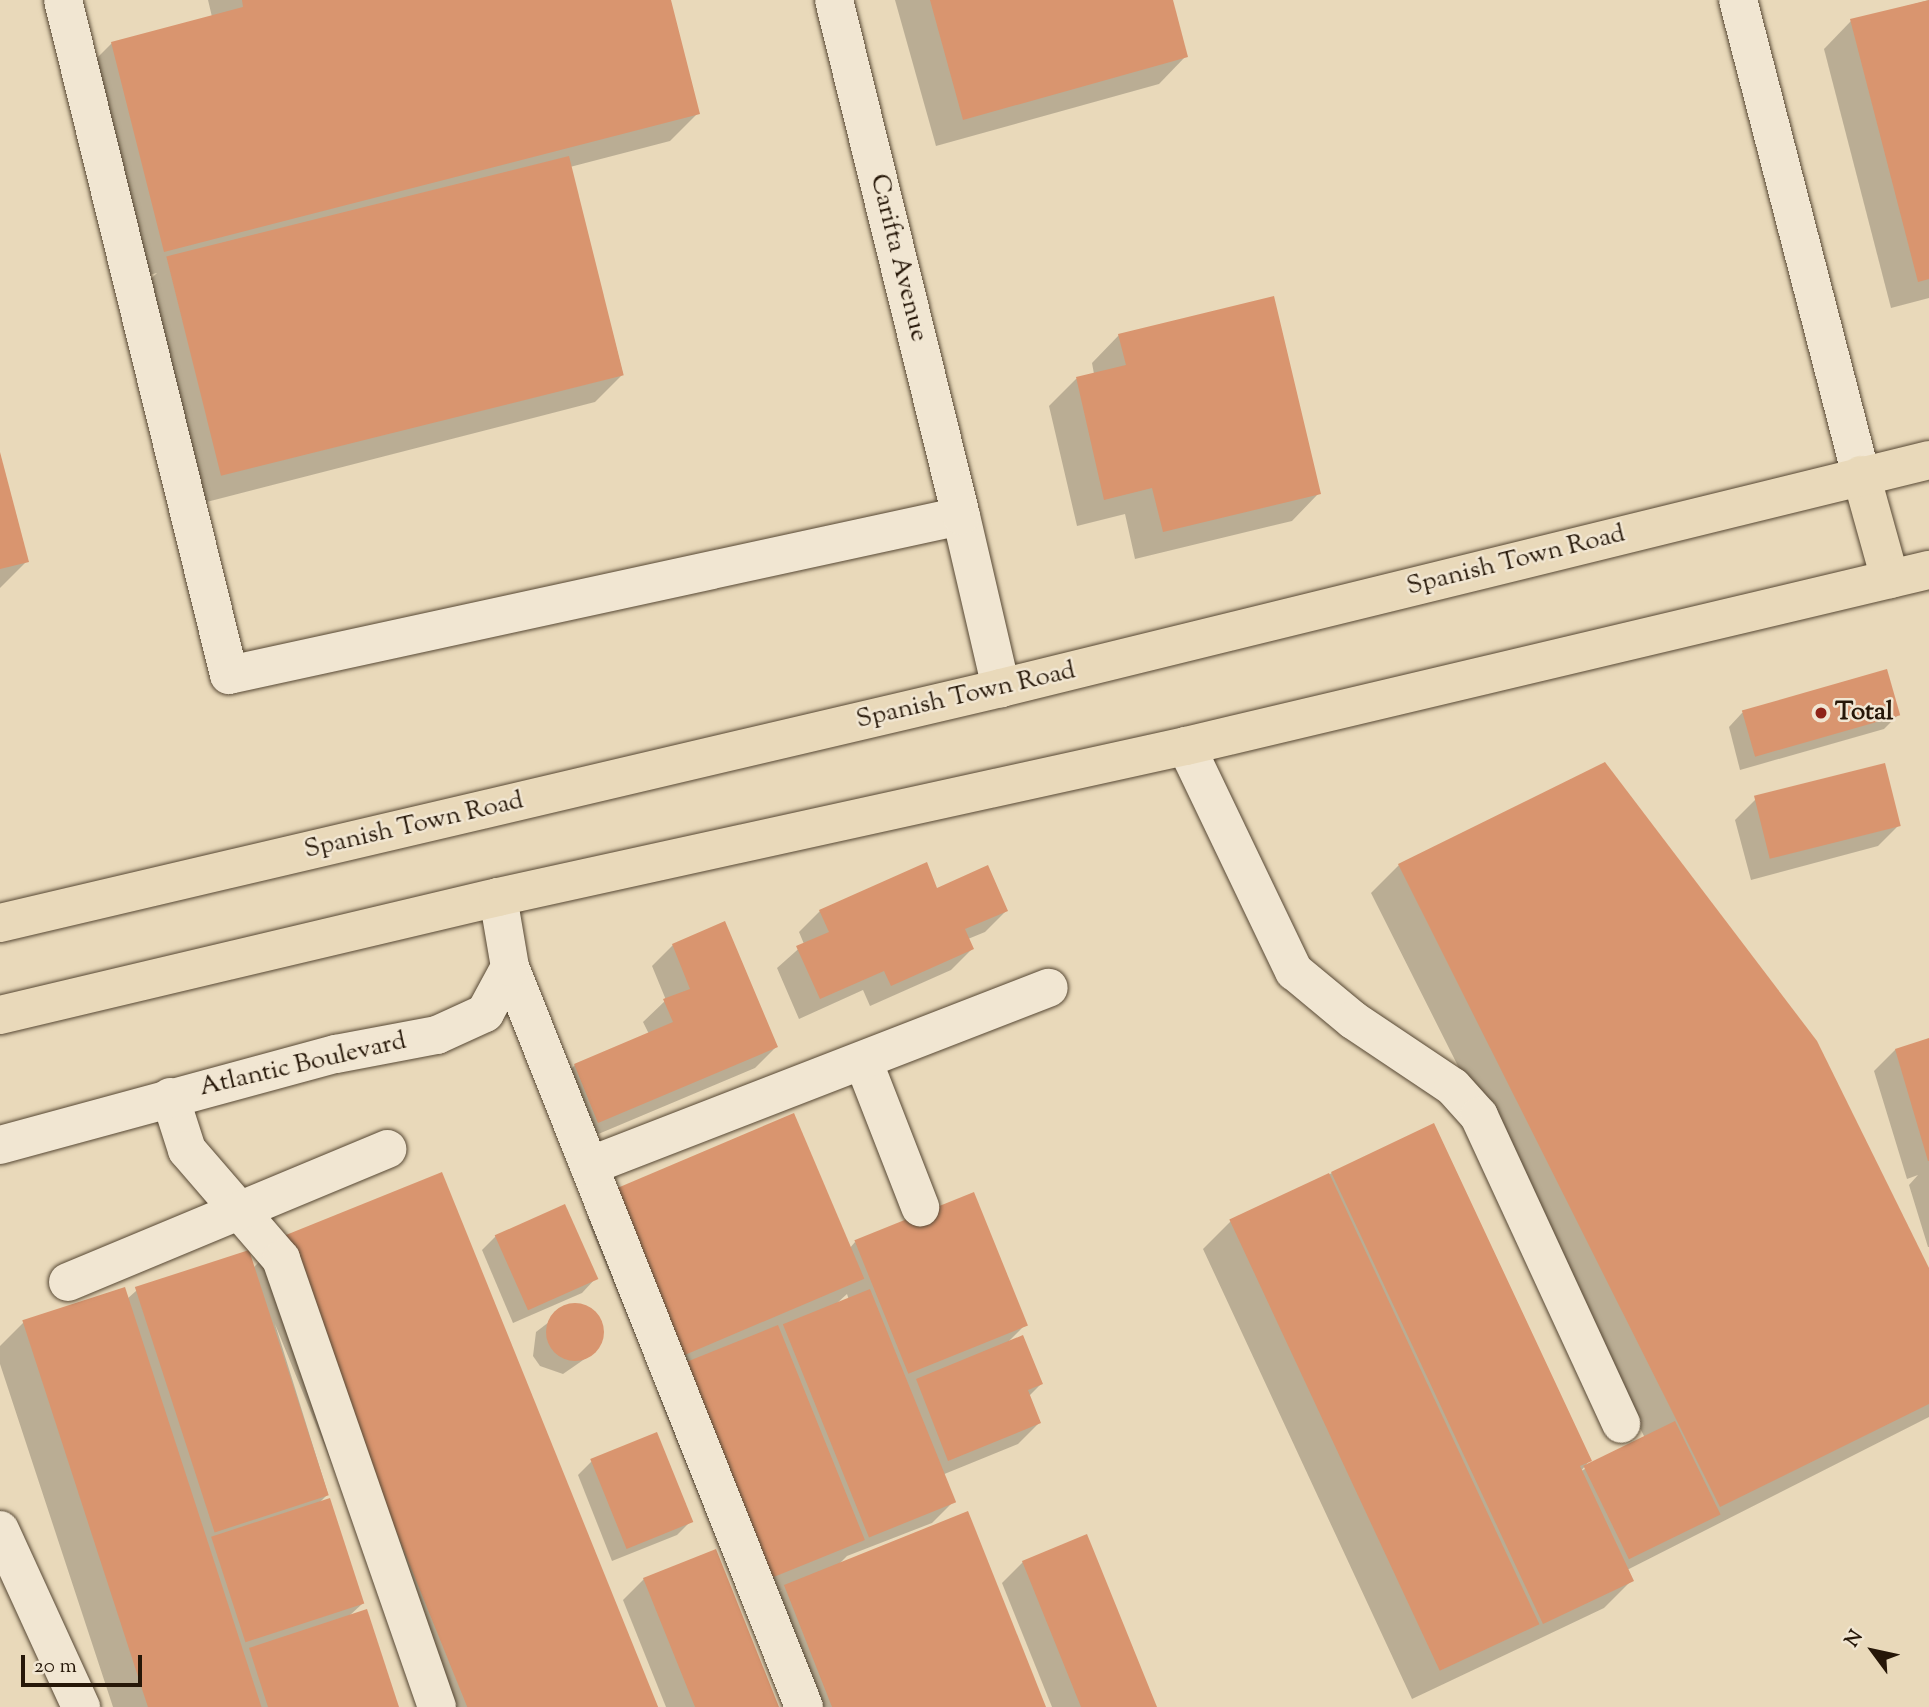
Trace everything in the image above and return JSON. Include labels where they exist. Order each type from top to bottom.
[{"type":"highway","name":"Spanish Town Road","points":[[0,923],[1001,688],[1929,460]]},
{"type":"highway","points":[[1861,475],[1890,579]]},
{"type":"highway","points":[[0,1015],[498,897],[1186,746],[1929,570]]},
{"type":"street","points":[[63,0],[229,675],[961,516]]},
{"type":"street","name":"Carifta Avenue","points":[[834,0],[1001,688]]},
{"type":"street","points":[[1738,0],[1861,475]]},
{"type":"street","points":[[1186,746],[1294,971],[1353,1020],[1453,1087],[1479,1116],[1621,1424]]},
{"type":"street","points":[[498,897],[510,967],[804,1707]]},
{"type":"street","name":"Atlantic Boulevard","points":[[0,1145],[336,1054],[437,1035],[485,1013],[510,967]]},
{"type":"street","points":[[589,1166],[863,1063],[1049,988]]},
{"type":"street","points":[[863,1063],[920,1207]]},
{"type":"street","points":[[170,1097],[187,1150],[234,1210],[281,1259],[437,1707]]},
{"type":"street","points":[[68,1282],[234,1210],[387,1149]]},
{"type":"street","points":[[0,1530],[81,1707]]},
{"type":"building","points":[[242,0],[671,0],[700,114],[164,252],[111,42],[243,7]]},
{"type":"building","points":[[930,0],[1173,0],[1188,57],[963,120]]},
{"type":"building","points":[[1929,0],[1929,279],[1918,282],[1850,19]]},
{"type":"building","points":[[569,156],[624,375],[221,476],[166,256]]},
{"type":"building","points":[[1274,296],[1321,494],[1163,532],[1152,488],[1104,500],[1076,377],[1126,365],[1118,334]]},
{"type":"building","points":[[0,452],[29,562],[0,569]]},
{"type":"building","name":"Total","points":[[1887,669],[1900,715],[1755,757],[1742,711]]},
{"type":"building","points":[[1605,762],[1817,1041],[1929,1268],[1929,1404],[1720,1507],[1398,864]]},
{"type":"building","points":[[1885,763],[1901,826],[1770,859],[1754,796]]},
{"type":"building","points":[[927,862],[937,888],[988,865],[1008,911],[965,929],[974,949],[891,986],[884,971],[820,999],[796,946],[829,932],[819,910]]},
{"type":"building","points":[[725,921],[778,1047],[598,1123],[574,1064],[673,1022],[663,999],[690,989],[672,944]]},
{"type":"building","points":[[1929,1038],[1929,1161],[1928,1161],[1895,1049]]},
{"type":"building","points":[[794,1113],[864,1279],[683,1356],[613,1190]]},
{"type":"building","points":[[1434,1123],[1592,1461],[1580,1466],[1634,1581],[1543,1624],[1331,1172]]},
{"type":"building","points":[[442,1172],[658,1707],[467,1707],[278,1238]]},
{"type":"building","points":[[1329,1173],[1539,1624],[1440,1671],[1229,1219]]},
{"type":"building","points":[[974,1192],[1028,1326],[908,1374],[854,1240]]},
{"type":"building","points":[[565,1204],[598,1279],[528,1310],[495,1235]]},
{"type":"building","points":[[249,1250],[329,1495],[215,1532],[135,1287]]},
{"type":"building","points":[[125,1287],[261,1707],[148,1707],[22,1320]]},
{"type":"building","points":[[870,1289],[956,1502],[869,1537],[783,1324]]},
{"type":"building","points":[[575,1303],[586,1305],[599,1316],[604,1332],[602,1343],[591,1356],[575,1361],[564,1359],[551,1348],[546,1332],[548,1321],[559,1308]]},
{"type":"building","points":[[778,1325],[865,1540],[771,1578],[684,1363]]},
{"type":"building","points":[[1023,1335],[1043,1384],[1028,1390],[1041,1423],[948,1461],[916,1379]]},
{"type":"building","points":[[1675,1421],[1721,1514],[1629,1559],[1583,1466]]},
{"type":"building","points":[[657,1432],[693,1522],[627,1549],[590,1459]]},
{"type":"building","points":[[330,1498],[364,1604],[245,1642],[211,1537]]},
{"type":"building","points":[[968,1511],[1046,1707],[832,1707],[784,1585]]},
{"type":"building","points":[[1087,1534],[1157,1707],[1081,1707],[1022,1561]]},
{"type":"building","points":[[716,1549],[779,1707],[695,1707],[643,1578]]},
{"type":"building","points":[[367,1609],[399,1707],[268,1707],[249,1648]]},
{"type":"place","name":"Total","points":[[1821,713]]}]
